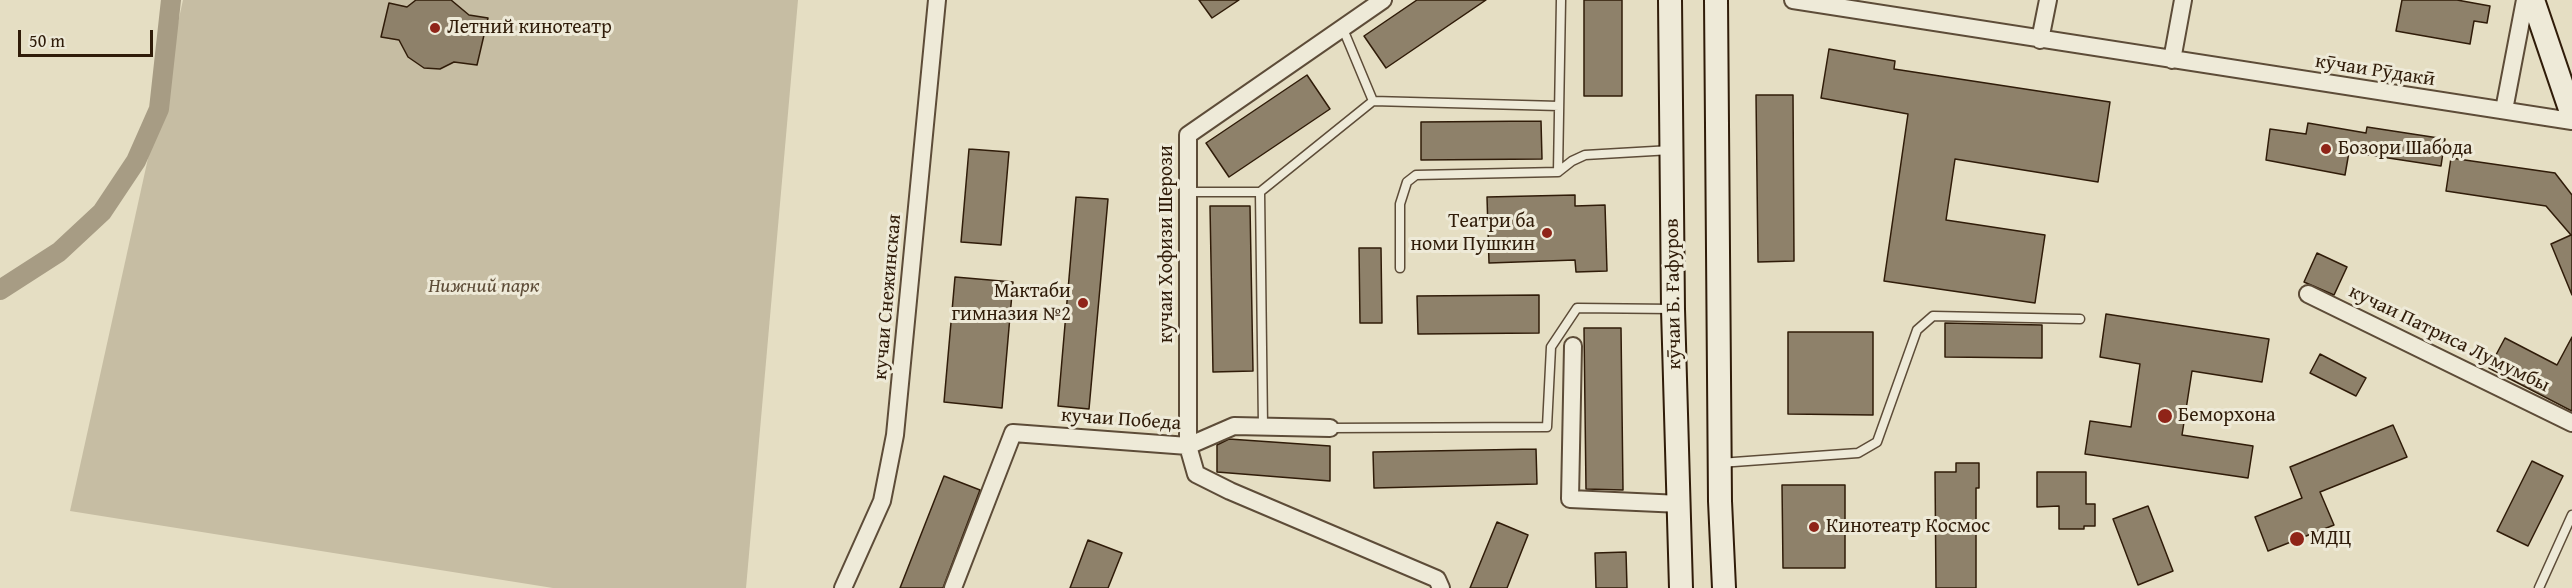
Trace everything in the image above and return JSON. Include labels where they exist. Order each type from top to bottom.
[{"type":"main road","name":"кӯчаи Б. Ғафуров","points":[[1670,0],[1673,309],[1682,588]]},
{"type":"main road","points":[[1716,0],[1720,501],[1724,588]]},
{"type":"main road","points":[[2533,0],[2572,115]]},
{"type":"main road","points":[[1681,504],[1720,501]]},
{"type":"street","name":"кучаи Снежинская","points":[[843,588],[882,501],[895,435],[937,0]]},
{"type":"street","name":"кучаи Хофизи Шерози","points":[[1383,0],[1188,135],[1188,446],[1196,474],[1437,579],[1441,588]]},
{"type":"street","name":"кӯчаи Рӯдакӣ","points":[[1793,0],[1883,7],[2040,40],[2572,122]]},
{"type":"street","points":[[2040,40],[2048,0]]},
{"type":"street","points":[[2172,60],[2183,0]]},
{"type":"street","points":[[2504,110],[2525,0]]},
{"type":"street","name":"кучаи Патриса Лумумбы","points":[[2308,294],[2572,423]]},
{"type":"street","points":[[1573,346],[1570,499],[1681,504]]},
{"type":"street","name":"кучаи Победа","points":[[953,588],[1013,434],[1188,446],[1234,426],[1330,428]]},
{"type":"lane","points":[[1558,172],[1561,0]]},
{"type":"lane","points":[[1343,29],[1373,101]]},
{"type":"lane","points":[[1188,192],[1260,192],[1373,101],[1559,106]]},
{"type":"lane","points":[[1400,268],[1400,204],[1407,182],[1416,175],[1558,172],[1572,161],[1585,155],[1671,150]]},
{"type":"lane","points":[[1260,192],[1263,426]]},
{"type":"lane","points":[[1330,428],[1548,427],[1551,347],[1577,308],[1673,309]]},
{"type":"lane","points":[[1720,463],[1858,453],[1877,442],[1917,330],[1933,316],[2080,319]]},
{"type":"lane","points":[[2539,588],[2572,515]]},
{"type":"green space","name":"Нижний парк","points":[[183,0],[798,0],[746,588],[553,588],[70,511]]},
{"type":"building","name":"Летний кинотеатр","points":[[416,0],[451,0],[469,15],[488,18],[477,65],[454,62],[440,69],[424,68],[408,57],[399,40],[381,37],[389,3],[407,7]]},
{"type":"building","points":[[1199,0],[1239,0],[1212,18]]},
{"type":"building","points":[[1417,0],[1486,0],[1386,68],[1364,36]]},
{"type":"building","points":[[1584,0],[1622,0],[1622,96],[1584,96]]},
{"type":"building","points":[[2402,0],[2457,0],[2490,6],[2487,23],[2474,21],[2470,44],[2396,31]]},
{"type":"building","points":[[1829,49],[1895,61],[1894,69],[2110,102],[2098,182],[1955,159],[1946,220],[2045,235],[2035,303],[1884,281],[1908,114],[1821,98]]},
{"type":"building","points":[[1307,75],[1330,109],[1229,177],[1206,143]]},
{"type":"building","points":[[1756,95],[1793,95],[1794,261],[1758,262]]},
{"type":"building","points":[[1541,121],[1542,159],[1421,160],[1421,122]]},
{"type":"building","points":[[2308,123],[2366,133],[2367,127],[2445,139],[2441,166],[2349,152],[2345,175],[2266,160],[2270,129],[2306,134]]},
{"type":"building","points":[[969,149],[1009,152],[1001,245],[961,242]]},
{"type":"building","points":[[2451,158],[2555,173],[2572,195],[2572,295],[2551,244],[2571,235],[2546,206],[2446,191]]},
{"type":"building","name":"Театри ба номи Пушкин","points":[[1575,195],[1575,206],[1605,205],[1607,271],[1576,272],[1575,260],[1489,263],[1487,197]]},
{"type":"building","name":"Мактаби гимназия №2","points":[[1076,197],[1108,199],[1089,409],[1058,406]]},
{"type":"building","points":[[1210,206],[1250,206],[1253,371],[1213,372]]},
{"type":"building","points":[[1359,248],[1381,248],[1382,323],[1360,323]]},
{"type":"building","points":[[2317,253],[2347,267],[2334,295],[2304,282]]},
{"type":"building","points":[[955,277],[1013,282],[1002,408],[944,402]]},
{"type":"building","points":[[1539,295],[1539,333],[1418,334],[1417,296]]},
{"type":"building","points":[[2106,314],[2269,339],[2262,382],[2192,371],[2182,435],[2253,446],[2248,478],[2085,454],[2090,421],[2131,427],[2140,364],[2100,357]]},
{"type":"building","points":[[1945,323],[2042,325],[2042,358],[1945,357]]},
{"type":"building","points":[[1584,328],[1621,328],[1623,490],[1586,489]]},
{"type":"building","points":[[1788,332],[1873,332],[1873,415],[1788,414]]},
{"type":"building","points":[[2572,337],[2572,411],[2489,368],[2505,338],[2557,365]]},
{"type":"building","points":[[2320,354],[2366,378],[2356,396],[2310,373]]},
{"type":"building","points":[[2393,425],[2407,457],[2320,492],[2334,525],[2268,551],[2255,517],[2302,498],[2290,467]]},
{"type":"building","points":[[1229,439],[1330,446],[1330,481],[1217,472],[1217,445]]},
{"type":"building","points":[[1536,449],[1537,484],[1374,488],[1373,452]]},
{"type":"building","points":[[2532,461],[2563,476],[2528,546],[2497,531]]},
{"type":"building","points":[[1956,463],[1979,463],[1979,488],[1976,488],[1976,588],[1936,588],[1935,472],[1956,472]]},
{"type":"building","points":[[2037,472],[2086,472],[2086,504],[2095,504],[2095,526],[2084,526],[2084,529],[2059,529],[2059,506],[2037,507]]},
{"type":"building","points":[[944,476],[980,490],[943,588],[900,588]]},
{"type":"building","name":"Кинотеатр Космос","points":[[1782,485],[1845,485],[1845,568],[1783,568]]},
{"type":"building","points":[[2148,506],[2173,571],[2138,585],[2113,519]]},
{"type":"building","points":[[1497,522],[1528,535],[1507,588],[1470,588]]},
{"type":"building","points":[[1088,540],[1122,553],[1108,588],[1070,588]]},
{"type":"building","points":[[1626,552],[1627,588],[1596,588],[1595,553]]},
{"type":"waterway","points":[[0,290],[59,252],[102,212],[136,161],[159,109],[171,0]]},
{"type":"place","name":"Летний кинотеатр","points":[[435,28]]},
{"type":"place","name":"Бозори Шабода","points":[[2326,149]]},
{"type":"place","name":"Театри ба номи Пушкин","points":[[1547,233]]},
{"type":"place","name":"Мактаби гимназия №2","points":[[1083,303]]},
{"type":"place","name":"Беморхона","points":[[2165,416]]},
{"type":"place","name":"Кинотеатр Космос","points":[[1814,527]]},
{"type":"place","name":"МДЦ","points":[[2297,539]]}]
